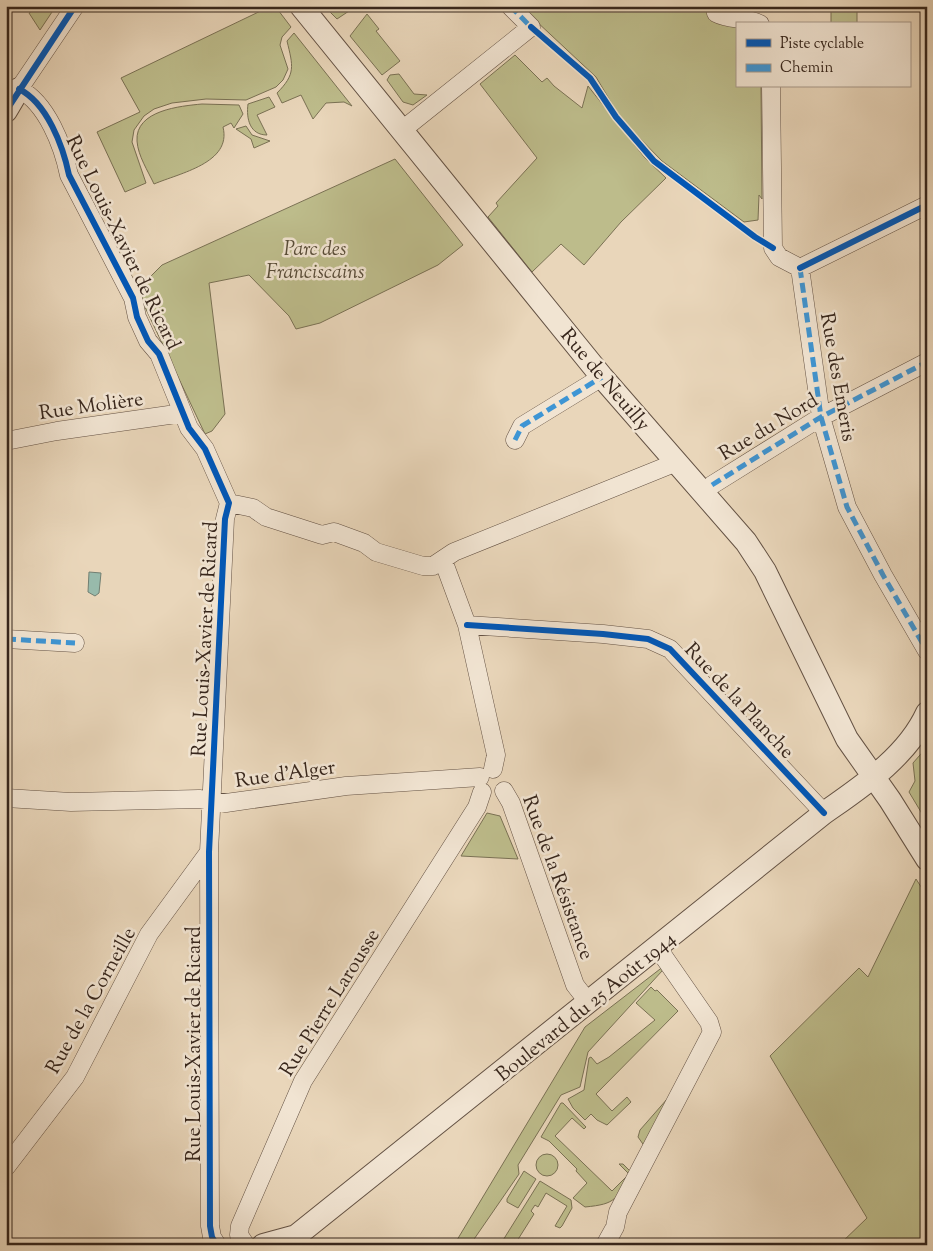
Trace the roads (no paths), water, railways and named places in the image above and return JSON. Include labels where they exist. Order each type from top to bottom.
[{"type":"street","points":[[6,112],[19,89],[75,6]]},
{"type":"street","name":"Rue de Neuilly","points":[[301,6],[602,376],[707,495],[757,557],[847,739],[874,776],[927,859]]},
{"type":"street","points":[[401,131],[531,27],[510,6]]},
{"type":"street","points":[[716,13],[732,18],[747,18],[756,22]]},
{"type":"street","points":[[771,88],[773,248],[779,257],[800,268],[927,205]]},
{"type":"street","name":"Rue Louis-Xavier de Ricard","points":[[19,89],[31,95],[44,114],[64,153],[69,175],[133,298],[137,317],[148,341],[159,354],[189,428],[205,449],[230,503],[225,519],[213,801],[209,852],[210,1226],[212,1237],[217,1245]]},
{"type":"street","name":"Rue des Emeris","points":[[800,268],[821,418],[847,507],[883,576],[927,650]]},
{"type":"street","name":"Rue du Nord","points":[[712,485],[821,418],[927,362]]},
{"type":"street","points":[[516,440],[522,426],[602,376]]},
{"type":"street","name":"Rue Molière","points":[[6,441],[57,430],[183,413]]},
{"type":"street","points":[[230,503],[253,508],[266,517],[322,535],[334,532],[364,543],[376,552],[423,566],[433,566],[454,552],[677,462]]},
{"type":"street","points":[[443,560],[467,625],[496,755],[485,779]]},
{"type":"street","name":"Rue de la Planche","points":[[467,625],[648,639],[670,649],[824,814]]},
{"type":"street","points":[[6,639],[75,643]]},
{"type":"street","name":"Boulevard du 25 Août 1944","points":[[263,1245],[293,1240],[657,947],[874,776],[912,737],[927,714]]},
{"type":"street","name":"Rue de la Résistance","points":[[485,779],[504,775],[507,783],[504,791],[511,803],[575,985],[589,1003]]},
{"type":"street","name":"Rue d'Alger","points":[[6,798],[71,802],[199,799],[226,803],[395,781],[485,779],[494,797],[504,791]]},
{"type":"street","name":"Rue Pierre Larousse","points":[[244,1245],[239,1235],[240,1226],[303,1082],[477,807],[485,779]]},
{"type":"street","name":"Rue de la Corneille","points":[[6,1167],[75,1077],[149,934],[209,852]]},
{"type":"street","points":[[604,1245],[615,1227],[618,1212],[712,1032],[709,1022],[657,947]]},
{"type":"street","points":[[244,1245],[250,1245]]},
{"type":"park label","name":"Parc des Franciscains","points":[[315,260]]}]
